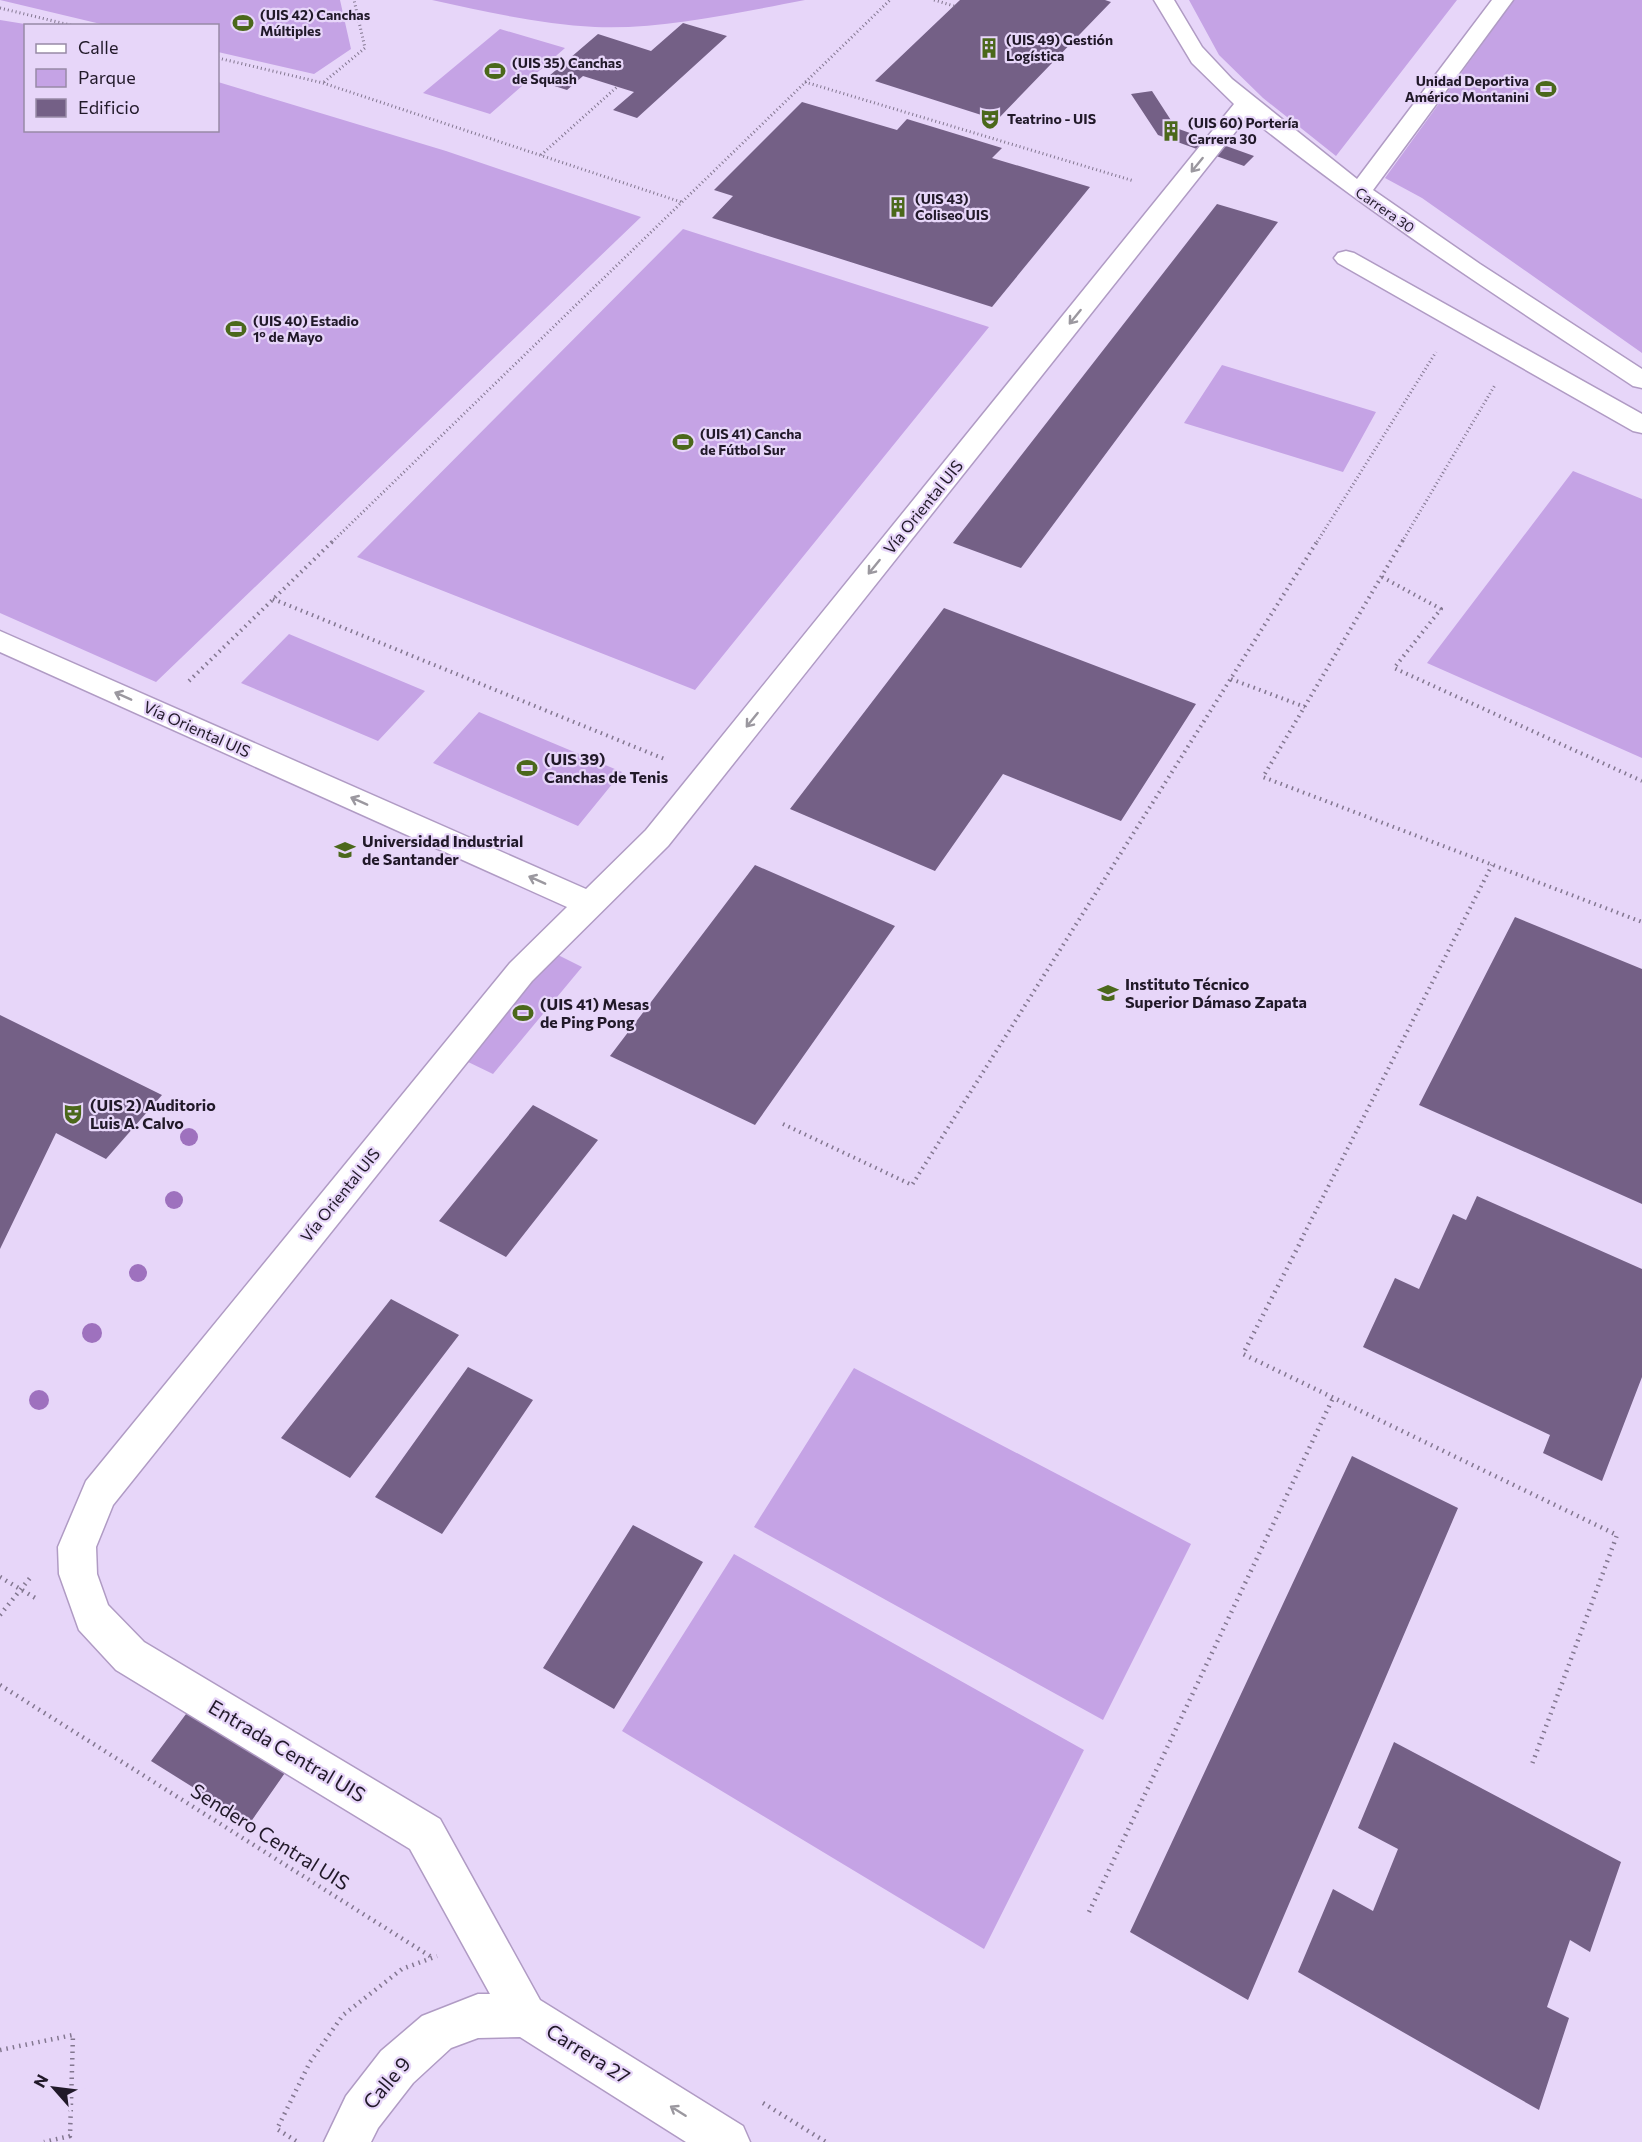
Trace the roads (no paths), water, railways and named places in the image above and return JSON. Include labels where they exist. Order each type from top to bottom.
[{"type":"street","name":"Carrera 30","points":[[1164,0],[1184,37],[1199,57],[1225,85],[1247,103],[1359,192],[1642,380]]},
{"type":"street","points":[[1359,192],[1503,0]]},
{"type":"street","name":"Vía Oriental UIS","points":[[99,1494],[522,972],[657,838],[1247,103]]},
{"type":"street","points":[[1346,258],[1642,425]]},
{"type":"street","name":"Vía Oriental UIS","points":[[0,641],[591,904]]},
{"type":"street","name":"Entrada Central UIS","points":[[99,1494],[76,1547],[78,1574],[93,1617],[130,1656],[425,1834],[525,2015]]},
{"type":"street","name":"Calle 9","points":[[347,2142],[362,2112],[397,2067],[437,2031],[478,2016],[525,2015]]},
{"type":"street","name":"Carrera 27","points":[[525,2015],[727,2142]]},
{"type":"place","name":"(UIS 42) Canchas Múltiples","points":[[243,23]]},
{"type":"place","name":"(UIS 49) Gestión Logística","points":[[989,48]]},
{"type":"place","name":"(UIS 35) Canchas de Squash","points":[[495,71]]},
{"type":"place","name":"Unidad Deportiva Américo Montanini","points":[[1546,89]]},
{"type":"place","name":"Teatrino - UIS","points":[[990,119]]},
{"type":"place","name":"(UIS 60) Portería Carrera 30","points":[[1171,131]]},
{"type":"place","name":"(UIS 43) Coliseo UIS","points":[[898,207]]},
{"type":"place","name":"(UIS 40) Estadio 1º de Mayo","points":[[236,329]]},
{"type":"place","name":"(UIS 41) Cancha de Fútbol Sur","points":[[683,442]]},
{"type":"place","name":"(UIS 39) Canchas de Tenis","points":[[527,768]]},
{"type":"place","name":"Universidad Industrial de Santander","points":[[345,850]]},
{"type":"place","name":"Instituto Técnico Superior Dámaso Zapata","points":[[1108,993]]},
{"type":"place","name":"(UIS 41) Mesas de Ping Pong","points":[[523,1013]]},
{"type":"place","name":"(UIS 2) Auditorio Luis A. Calvo","points":[[73,1114]]}]
